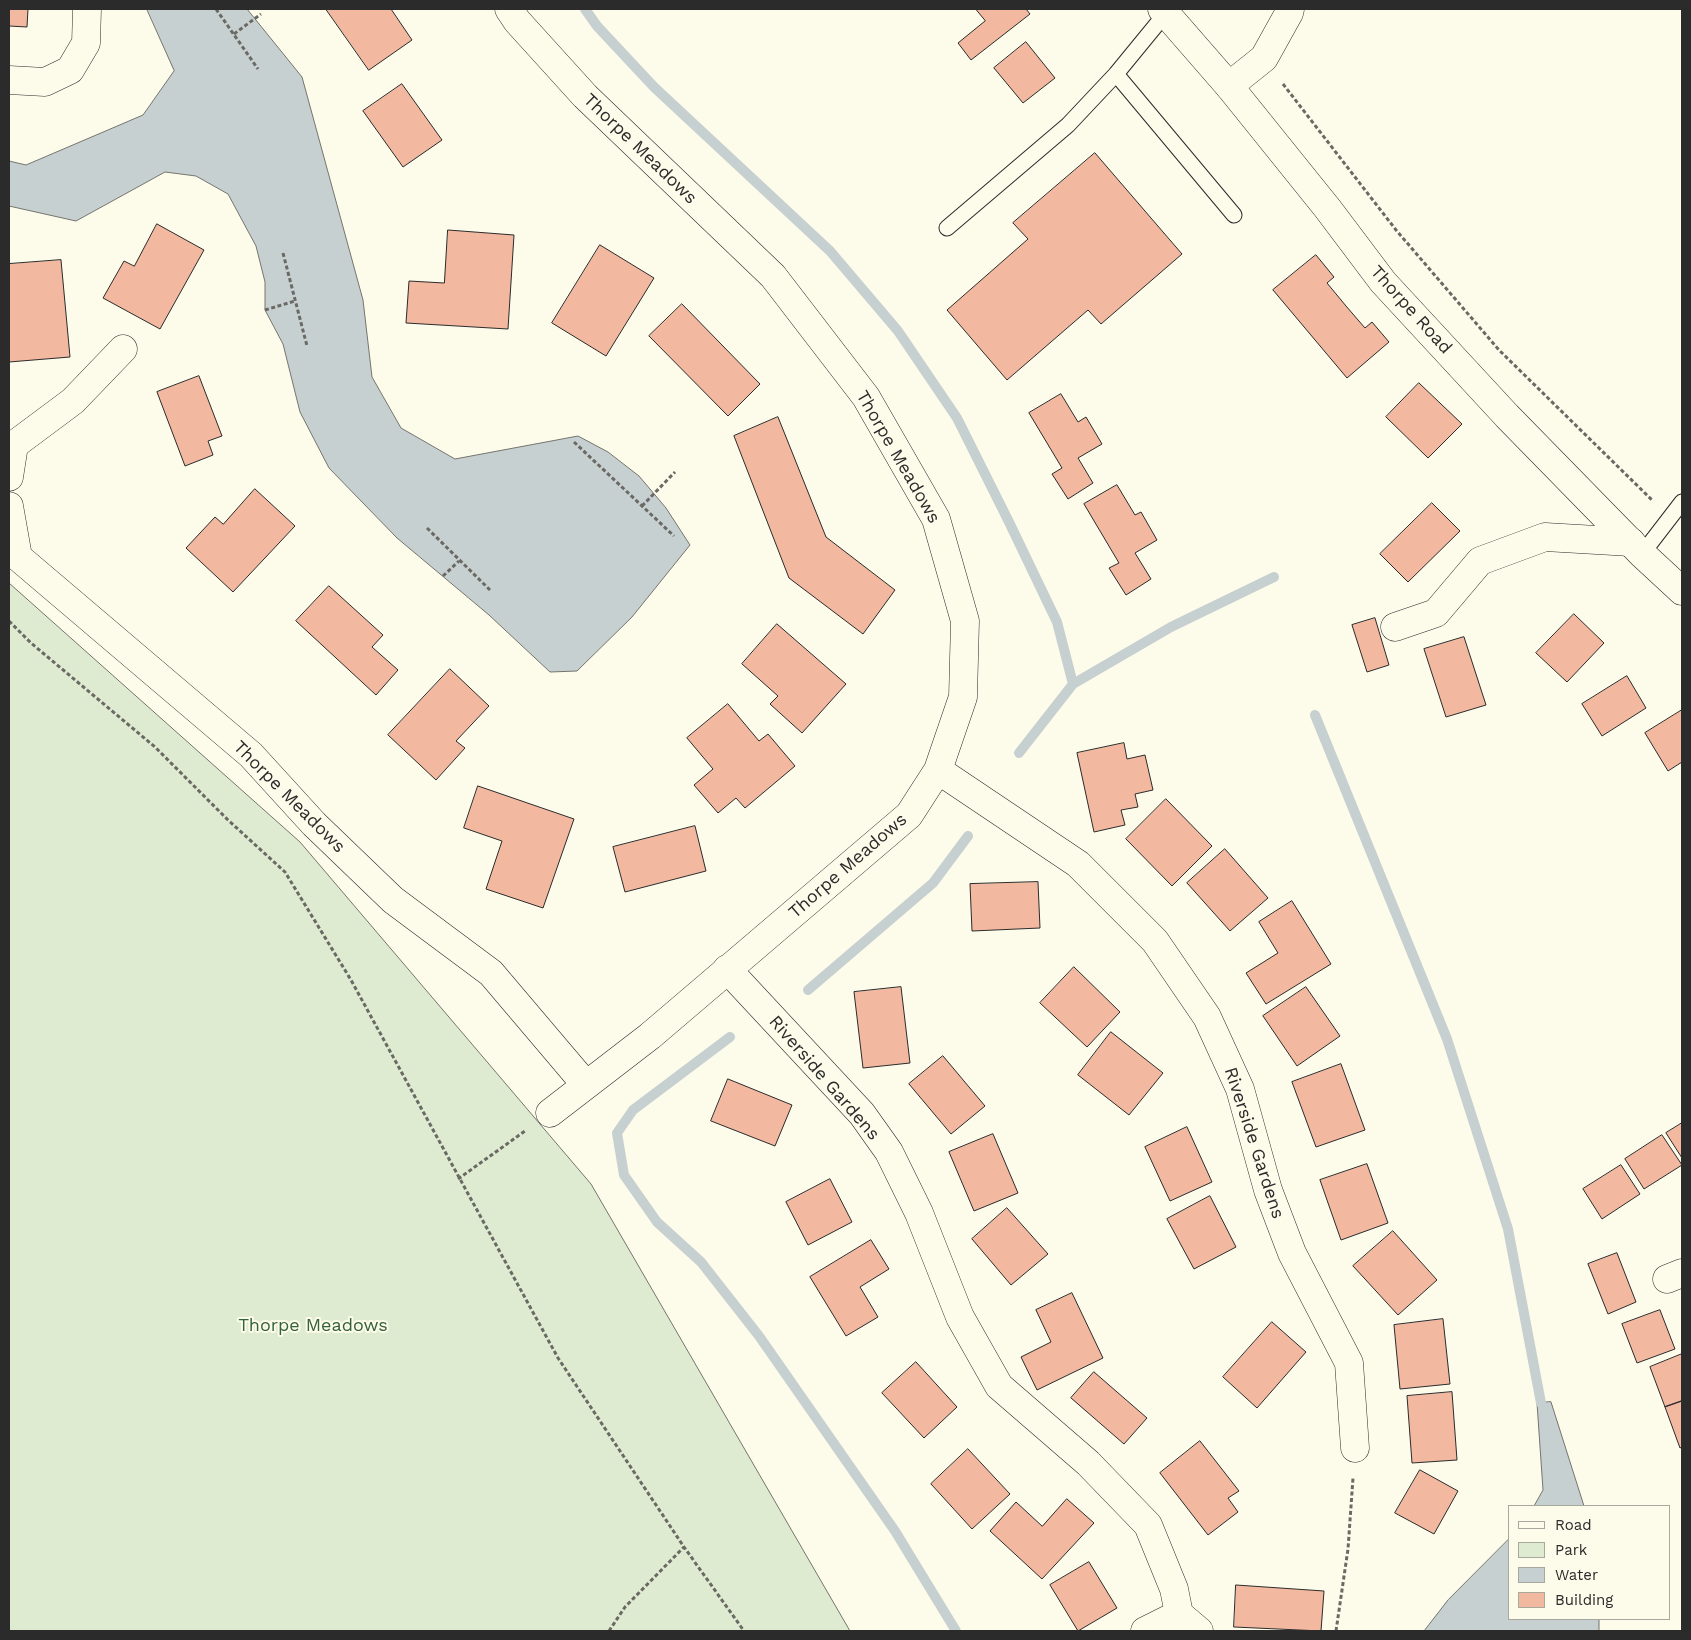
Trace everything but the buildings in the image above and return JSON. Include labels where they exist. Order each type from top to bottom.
[{"type":"street","points":[[9,80],[45,82],[70,70],[86,44],[87,9]]},
{"type":"street","name":"Thorpe Meadows","points":[[509,9],[517,21],[585,96],[773,276],[866,397],[936,518],[965,621],[963,697],[938,770],[909,815],[650,1036],[550,1113]]},
{"type":"street","points":[[1229,86],[1264,58],[1290,9]]},
{"type":"street","name":"Thorpe Road","points":[[1164,11],[1229,86],[1328,208],[1383,282],[1508,416],[1637,548],[1682,591]]},
{"type":"street","points":[[9,477],[14,445],[73,401],[123,349]]},
{"type":"street","name":"Thorpe Meadows","points":[[9,506],[18,557],[251,755],[314,824],[393,900],[491,973],[586,1085]]},
{"type":"street","points":[[1395,627],[1436,613],[1480,562],[1546,537],[1637,548]]},
{"type":"street","name":"Riverside Gardens","points":[[938,770],[1078,864],[1155,941],[1206,1017],[1240,1089],[1268,1190],[1292,1252],[1349,1363],[1355,1448]]},
{"type":"street","name":"Riverside Gardens","points":[[727,969],[862,1114],[889,1152],[919,1213],[960,1317],[999,1386],[1088,1463],[1148,1524],[1174,1589],[1178,1614]]},
{"type":"street","points":[[1145,1631],[1178,1614],[1199,1631]]},
{"type":"lane","points":[[947,228],[1068,126],[1116,74],[1164,11]]},
{"type":"lane","points":[[1116,74],[1234,215]]},
{"type":"lane","points":[[1637,548],[1670,518],[1682,502]]},
{"type":"path","points":[[216,9],[258,68]]},
{"type":"path","points":[[234,34],[261,14]]},
{"type":"path","points":[[1264,58],[1301,109],[1396,230],[1499,350],[1670,518]]},
{"type":"path","points":[[283,253],[307,346]]},
{"type":"path","points":[[265,310],[295,301]]},
{"type":"path","points":[[574,442],[674,536]]},
{"type":"path","points":[[642,506],[675,472]]},
{"type":"path","points":[[427,528],[490,590]]},
{"type":"path","points":[[443,576],[459,561]]},
{"type":"path","points":[[9,621],[30,643],[155,747],[228,820],[285,872],[351,980],[458,1179],[558,1358],[684,1548],[744,1631]]},
{"type":"path","points":[[458,1179],[550,1113]]},
{"type":"path","points":[[1336,1631],[1348,1550],[1355,1448]]},
{"type":"path","points":[[610,1631],[625,1607],[684,1548]]},
{"type":"green space","name":"Thorpe Meadows","points":[[9,583],[300,842],[591,1184],[850,1631],[9,1631]]},
{"type":"water","points":[[147,9],[247,9],[302,77],[363,300],[372,377],[401,428],[455,459],[578,436],[608,452],[639,476],[666,508],[690,545],[632,617],[577,671],[550,672],[489,615],[397,538],[329,468],[300,412],[283,344],[265,310],[265,282],[256,246],[228,194],[196,176],[165,172],[76,221],[9,206],[9,161],[26,165],[143,115],[174,71]]},
{"type":"water","points":[[1551,1402],[1584,1505],[1535,1505],[1543,1490],[1537,1403]]},
{"type":"water","points":[[1508,1540],[1508,1620],[1599,1620],[1599,1631],[1424,1631],[1448,1600]]},
{"type":"waterway","points":[[585,9],[597,26],[654,87],[830,251],[898,331],[957,418],[1057,622],[1073,684],[1019,753]]},
{"type":"waterway","points":[[1073,684],[1171,627],[1274,577]]},
{"type":"waterway","points":[[1315,715],[1447,1039],[1508,1229],[1541,1403]]},
{"type":"waterway","points":[[808,990],[933,883],[968,836]]},
{"type":"waterway","points":[[730,1037],[633,1110],[617,1133],[624,1175],[657,1222],[701,1262],[759,1336],[895,1531],[956,1631]]}]
